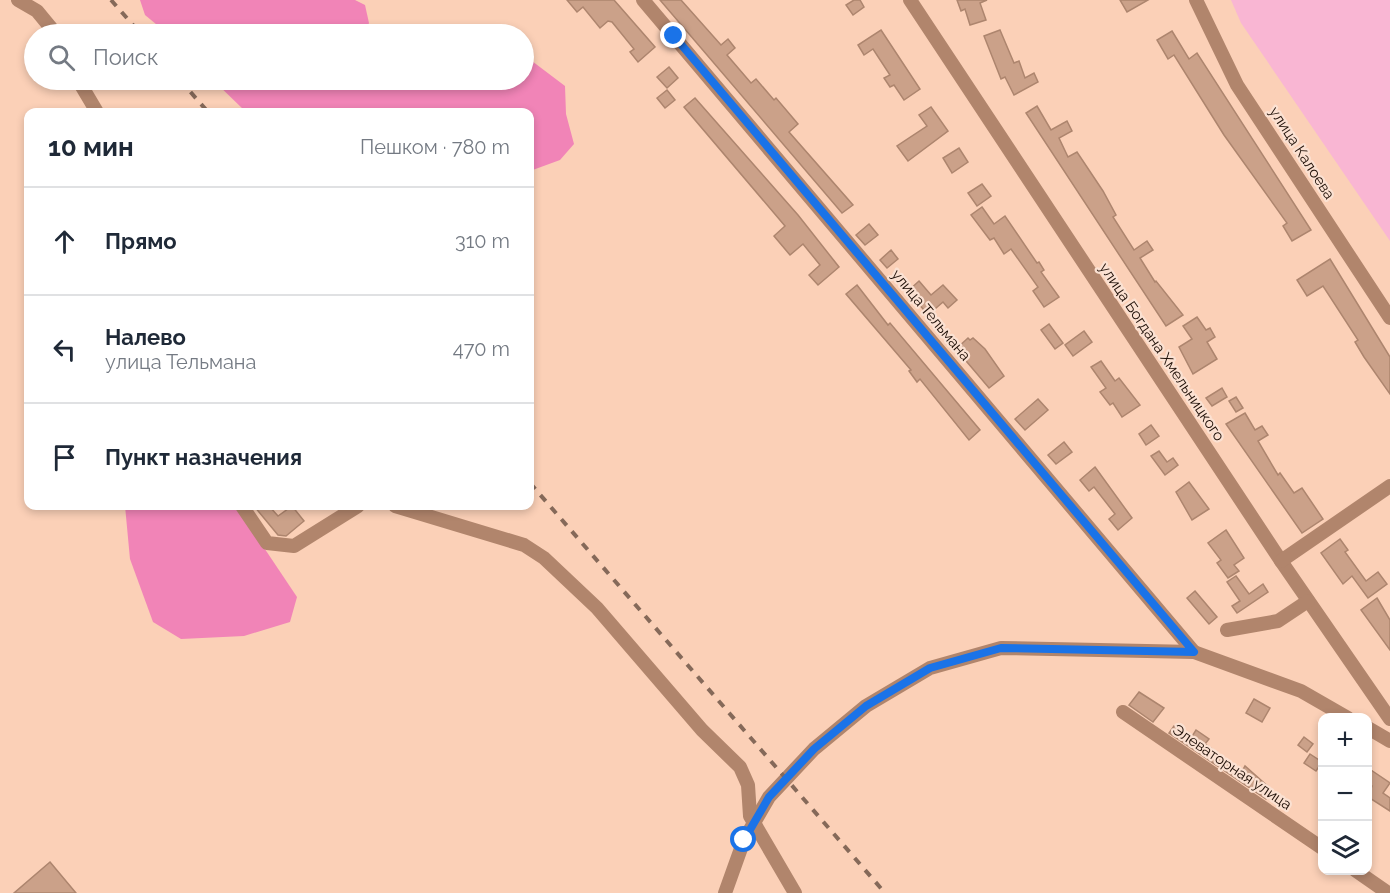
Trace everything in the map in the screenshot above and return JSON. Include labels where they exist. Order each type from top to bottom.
[{"type":"street","points":[[18,0],[37,11],[48,24]]},
{"type":"street","name":"улица Тельмана","points":[[643,0],[1194,652]]},
{"type":"street","name":"улица Богдана Хмельницкого","points":[[910,0],[1281,561],[1390,719]]},
{"type":"street","name":"улица Калоева","points":[[1196,0],[1238,85],[1390,318]]},
{"type":"street","points":[[84,90],[95,108]]},
{"type":"street","points":[[1281,561],[1390,486]]},
{"type":"street","points":[[245,510],[267,543],[294,546],[352,510]]},
{"type":"street","points":[[409,510],[524,544],[544,558],[597,608],[702,730],[740,767],[748,785],[750,816],[795,893]]},
{"type":"street","points":[[1227,630],[1278,621],[1308,601]]},
{"type":"street","points":[[726,889],[744,840],[769,797],[814,749],[866,706],[930,668],[1001,648],[1194,652],[1302,691],[1341,713]]},
{"type":"street","name":"Элеваторная улица","points":[[1123,712],[1318,845]]},
{"type":"street","points":[[1372,730],[1390,741]]},
{"type":"street","points":[[1362,875],[1388,893]]},
{"type":"shaded area","points":[[140,0],[355,0],[365,5],[369,23],[156,24],[145,15]]},
{"type":"shaded area","points":[[1231,0],[1390,0],[1390,241],[1241,23]]},
{"type":"shaded area","points":[[534,63],[565,86],[566,114],[574,144],[560,160],[534,170],[534,108],[242,108],[223,90],[534,90]]},
{"type":"shaded area","points":[[125,510],[239,510],[297,597],[290,622],[244,636],[181,639],[153,622],[130,559]]},
{"type":"building","points":[[567,0],[614,0],[655,47],[638,62],[630,52],[634,49],[612,22],[608,21],[600,28],[583,7],[577,12]]},
{"type":"building","points":[[660,0],[681,0],[721,45],[728,39],[735,48],[727,55],[751,83],[756,79],[798,124],[789,132],[853,205],[842,213]]},
{"type":"building","points":[[854,0],[860,0],[864,7],[853,15],[846,5]]},
{"type":"building","points":[[957,0],[987,0],[980,3],[986,20],[970,25],[965,9],[961,11]]},
{"type":"building","points":[[1120,0],[1148,0],[1127,12]]},
{"type":"building","points":[[881,30],[920,89],[904,100],[894,85],[890,87],[884,78],[890,75],[873,49],[864,55],[858,45]]},
{"type":"building","points":[[1000,30],[1014,63],[1019,61],[1025,78],[1034,73],[1038,82],[1014,95],[1005,77],[1001,79],[984,36]]},
{"type":"building","points":[[1172,31],[1189,59],[1197,53],[1311,230],[1292,241],[1283,226],[1287,223],[1224,135],[1174,55],[1168,59],[1157,40]]},
{"type":"building","points":[[669,67],[678,78],[667,88],[657,77]]},
{"type":"building","points":[[667,90],[675,100],[665,108],[657,98]]},
{"type":"building","points":[[695,98],[798,215],[839,267],[818,285],[809,275],[820,265],[803,244],[790,255],[774,236],[785,226],[684,107]]},
{"type":"building","points":[[1037,106],[1051,130],[1067,121],[1072,131],[1059,138],[1068,157],[1077,152],[1103,191],[1116,215],[1113,217],[1134,250],[1147,241],[1153,250],[1140,258],[1155,282],[1183,315],[1166,326],[1026,113]]},
{"type":"building","points":[[931,107],[948,131],[908,161],[897,146],[927,126],[919,115]]},
{"type":"building","points":[[959,148],[968,162],[952,173],[943,158]]},
{"type":"building","points":[[982,184],[991,196],[977,206],[968,193]]},
{"type":"building","points":[[982,207],[994,224],[1005,216],[1037,263],[1039,262],[1044,270],[1041,272],[1059,297],[1044,307],[1033,291],[1038,287],[1011,249],[1004,254],[994,238],[990,240],[971,215]]},
{"type":"building","points":[[869,224],[878,235],[865,245],[856,235]]},
{"type":"building","points":[[891,250],[898,259],[887,268],[880,260]]},
{"type":"building","points":[[1330,259],[1390,357],[1390,394],[1364,357],[1355,342],[1358,340],[1323,286],[1307,296],[1297,280]]},
{"type":"building","points":[[919,281],[931,295],[943,285],[957,300],[948,308],[943,302],[928,315],[908,291]]},
{"type":"building","points":[[857,285],[888,325],[890,323],[980,430],[969,440],[920,379],[917,382],[909,371],[911,370],[846,294]]},
{"type":"building","points":[[1197,317],[1206,330],[1210,328],[1215,337],[1207,342],[1217,359],[1193,374],[1179,347],[1192,339],[1183,326]]},
{"type":"building","points":[[1049,324],[1063,343],[1055,349],[1041,330]]},
{"type":"building","points":[[1084,331],[1092,342],[1073,356],[1065,345]]},
{"type":"building","points":[[968,338],[970,340],[973,338],[985,349],[1004,376],[989,388],[956,349]]},
{"type":"building","points":[[1101,361],[1115,381],[1119,378],[1140,405],[1122,417],[1113,403],[1110,405],[1100,392],[1106,388],[1091,367]]},
{"type":"building","points":[[1222,388],[1227,397],[1212,406],[1206,398]]},
{"type":"building","points":[[1236,397],[1243,408],[1236,412],[1229,401]]},
{"type":"building","points":[[1038,399],[1048,410],[1025,430],[1015,419]]},
{"type":"building","points":[[1245,413],[1255,430],[1262,426],[1268,435],[1258,441],[1278,475],[1280,473],[1294,493],[1302,488],[1323,519],[1302,533],[1226,424]]},
{"type":"building","points":[[1151,425],[1159,436],[1146,445],[1139,434]]},
{"type":"building","points":[[1064,442],[1072,452],[1056,464],[1048,455]]},
{"type":"building","points":[[1159,451],[1167,462],[1173,458],[1178,465],[1165,475],[1151,456]]},
{"type":"building","points":[[1095,467],[1132,518],[1118,530],[1109,519],[1115,514],[1094,487],[1089,491],[1080,480]]},
{"type":"building","points":[[1189,482],[1209,509],[1192,520],[1176,492]]},
{"type":"building","points":[[257,510],[273,510],[278,516],[286,510],[295,510],[304,521],[286,536],[278,535]]},
{"type":"building","points":[[1226,530],[1244,558],[1234,565],[1239,571],[1228,578],[1217,563],[1221,560],[1208,543]]},
{"type":"building","points":[[1340,539],[1348,550],[1345,552],[1366,581],[1378,572],[1387,584],[1368,598],[1352,576],[1343,584],[1321,553]]},
{"type":"building","points":[[1236,576],[1249,594],[1263,584],[1268,592],[1237,613],[1232,606],[1240,601],[1227,582]]},
{"type":"building","points":[[1195,591],[1217,617],[1209,624],[1187,598]]},
{"type":"building","points":[[1377,598],[1390,620],[1390,650],[1361,610]]},
{"type":"building","points":[[1139,692],[1164,708],[1153,722],[1129,705]]},
{"type":"building","points":[[1254,699],[1270,708],[1262,722],[1246,713]]},
{"type":"building","points":[[1174,726],[1191,738],[1196,730],[1209,739],[1205,744],[1218,753],[1216,756],[1241,773],[1245,766],[1272,790],[1266,799],[1169,733]]},
{"type":"building","points":[[1304,737],[1313,744],[1307,752],[1298,745]]},
{"type":"building","points":[[1310,754],[1318,759],[1318,768],[1316,771],[1304,763]]},
{"type":"building","points":[[1372,771],[1390,783],[1383,793],[1390,798],[1390,811],[1372,800]]},
{"type":"building","points":[[50,862],[76,893],[14,893]]},
{"type":"railway","points":[[111,0],[132,24]]},
{"type":"railway","points":[[189,90],[204,108]]},
{"type":"railway","points":[[534,488],[885,893]]},
{"type":"route","points":[[674,36],[1194,652],[1001,648],[930,668],[866,706],[814,749],[769,797],[744,840]]}]
